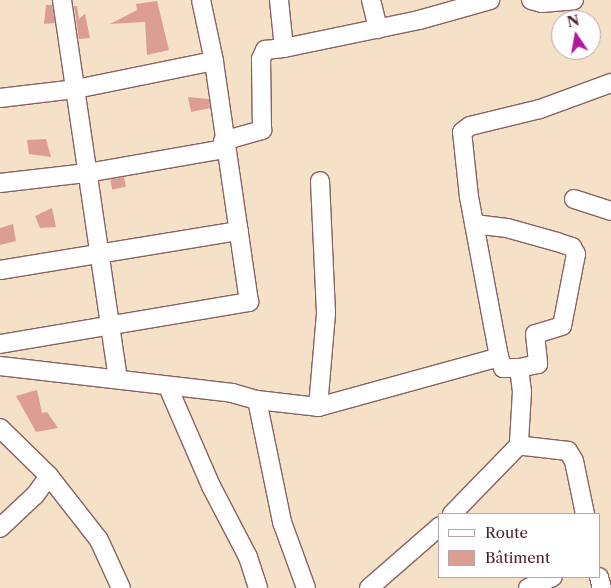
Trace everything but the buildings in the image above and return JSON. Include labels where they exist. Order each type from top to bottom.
[{"type":"street","points":[[62,0],[118,378]]},
{"type":"street","points":[[0,344],[249,302],[224,145],[214,61],[201,0]]},
{"type":"street","points":[[279,0],[284,48]]},
{"type":"street","points":[[371,0],[378,30]]},
{"type":"street","points":[[0,183],[87,173],[224,145],[262,130],[261,59],[265,50],[378,30],[449,6],[490,0]]},
{"type":"street","points":[[531,0],[542,3],[574,0]]},
{"type":"street","points":[[0,98],[76,89],[214,61]]},
{"type":"street","points":[[474,224],[507,228],[557,242],[572,247],[576,254],[562,326],[534,334],[538,364],[519,368],[504,368],[499,357],[474,224],[464,130],[540,109],[611,83]]},
{"type":"street","points":[[318,407],[326,313],[320,181]]},
{"type":"street","points":[[574,199],[611,211]]},
{"type":"street","points":[[0,270],[239,231]]},
{"type":"street","points":[[0,366],[118,378],[168,387],[232,393],[257,400],[318,407],[499,357]]},
{"type":"street","points":[[453,513],[520,444],[522,392],[519,368]]},
{"type":"street","points":[[168,387],[212,486],[248,558],[258,588]]},
{"type":"street","points":[[257,400],[282,522],[306,588]]},
{"type":"street","points":[[0,428],[48,476],[99,540],[121,588]]},
{"type":"street","points":[[520,444],[568,451],[574,461],[585,513]]},
{"type":"street","points":[[0,528],[35,495],[48,476]]},
{"type":"street","points":[[369,588],[438,528]]},
{"type":"street","points":[[528,588],[551,578]]}]
